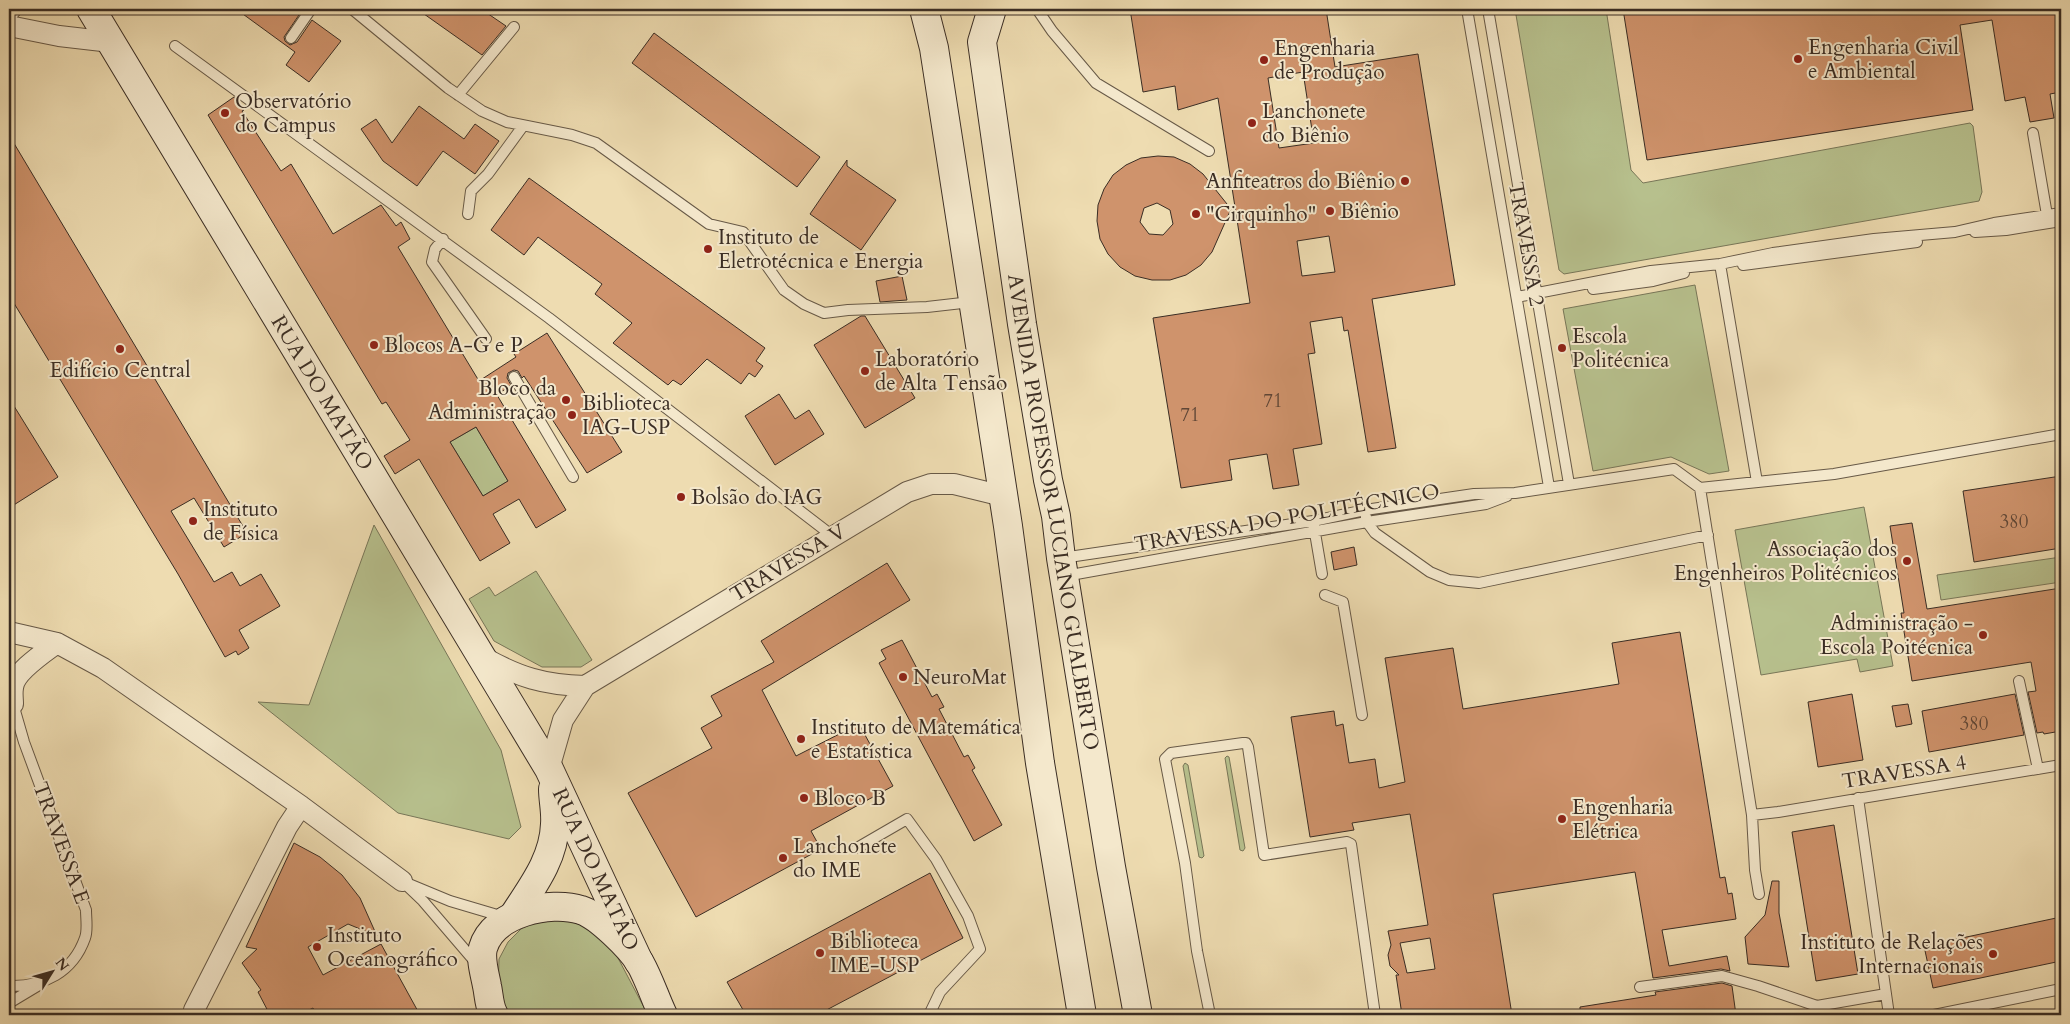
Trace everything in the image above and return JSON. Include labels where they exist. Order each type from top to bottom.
[{"type":"street","name":"RUA DO MATÃO","points":[[91,9],[551,772],[663,1015]]},
{"type":"street","points":[[924,9],[934,48],[1003,496],[1040,763],[1082,1015]]},
{"type":"street","name":"AVENIDA PROFESSOR LUCIANO GUALBERTO","points":[[992,9],[982,42],[1022,324],[1048,480],[1056,516],[1111,867],[1138,1015]]},
{"type":"street","points":[[9,26],[59,36],[111,42]]},
{"type":"street","name":"TRAVESSA V","points":[[551,772],[563,720],[584,686],[907,492],[930,484],[954,484],[1003,496]]},
{"type":"street","points":[[9,632],[57,643],[104,668],[301,806],[402,881]]},
{"type":"street","name":"TRAVESSA E","points":[[14,704],[12,686],[20,674],[34,659],[57,643]]},
{"type":"street","points":[[482,656],[506,670],[531,680],[558,685],[584,686]]},
{"type":"street","name":"RUA DO MATÃO","points":[[512,917],[540,875],[553,839],[555,824],[551,772]]},
{"type":"street","points":[[194,1010],[287,827],[301,806]]},
{"type":"street","points":[[494,1015],[484,971],[483,949],[488,938],[512,917],[532,910],[562,907],[582,910],[598,919],[611,930],[640,962]]},
{"type":"lane","points":[[291,38],[311,9]]},
{"type":"lane","points":[[352,9],[458,95],[482,111],[507,122],[596,143],[709,224],[743,232],[784,290],[804,304],[824,313],[848,310],[927,307],[973,302]]},
{"type":"lane","points":[[1036,9],[1096,83],[1209,151]]},
{"type":"lane","name":"TRAVESSA 2","points":[[1467,9],[1549,486]]},
{"type":"lane","name":"TRAVESSA 2","points":[[1488,9],[1569,484]]},
{"type":"lane","points":[[458,95],[514,27]]},
{"type":"lane","points":[[175,46],[443,239],[645,390],[834,537]]},
{"type":"lane","points":[[468,214],[471,191],[488,174],[523,126]]},
{"type":"lane","points":[[2033,133],[2047,215]]},
{"type":"lane","points":[[1955,232],[1994,223],[2061,213]]},
{"type":"lane","points":[[1517,297],[1651,271],[1720,264],[1807,248],[1874,239],[2006,230],[2061,221]]},
{"type":"lane","points":[[443,239],[435,249],[432,262],[486,339]]},
{"type":"lane","points":[[1720,264],[1757,482]]},
{"type":"lane","points":[[514,377],[573,477]]},
{"type":"lane","points":[[1759,894],[1755,870],[1752,815],[1700,488],[1834,474],[2061,434]]},
{"type":"lane","name":"TRAVESSA DO POLITÉCNICO","points":[[1063,567],[1315,532],[1486,504],[1515,493],[1549,486],[1674,469],[1700,488]]},
{"type":"lane","name":"TRAVESSA DO POLITÉCNICO","points":[[1063,567],[1365,510],[1474,494],[1515,493]]},
{"type":"lane","points":[[1365,510],[1368,522],[1375,534],[1430,572],[1449,580],[1479,583],[1708,535]]},
{"type":"lane","points":[[1313,521],[1322,574]]},
{"type":"lane","points":[[1325,595],[1343,602],[1362,715]]},
{"type":"lane","points":[[2019,681],[2038,769]]},
{"type":"lane","name":"TRAVESSA E","points":[[9,986],[42,983],[58,974],[75,959],[86,936],[86,910],[24,742],[14,704]]},
{"type":"lane","points":[[1210,1015],[1197,951],[1185,862],[1165,759],[1171,753],[1243,743],[1248,747],[1264,855],[1346,842],[1351,844],[1376,1015]]},
{"type":"lane","name":"TRAVESSA 4","points":[[1752,815],[2061,765]]},
{"type":"lane","points":[[1858,798],[1889,1015]]},
{"type":"lane","points":[[857,848],[906,819],[936,859],[968,916],[980,948],[940,992],[929,1015]]},
{"type":"lane","points":[[402,881],[450,901],[512,917]]},
{"type":"lane","points":[[402,881],[423,901],[460,946],[484,971]]},
{"type":"lane","points":[[1640,987],[1722,976],[1817,1006],[1886,994]]},
{"type":"lane","points":[[9,1003],[42,983]]},
{"type":"lane","points":[[1934,1015],[2061,989]]},
{"type":"green space","points":[[1515,9],[1606,9],[1631,170],[1643,183],[1970,123],[1973,126],[1982,192],[1979,201],[1564,274],[1559,270]]},
{"type":"green space","points":[[1695,285],[1729,471],[1709,474],[1671,457],[1593,471],[1563,309]]},
{"type":"green space","points":[[476,427],[508,481],[483,496],[450,442]]},
{"type":"green space","points":[[1864,507],[1893,666],[1860,672],[1857,659],[1761,675],[1735,530]]},
{"type":"green space","points":[[374,525],[501,750],[521,827],[509,839],[398,813],[258,702],[309,705]]},
{"type":"green space","points":[[2061,557],[2061,582],[1941,600],[1937,575]]},
{"type":"green space","points":[[536,571],[592,660],[581,667],[542,667],[494,641],[469,599],[489,587],[495,596]]},
{"type":"green space","points":[[1229,757],[1245,848],[1243,851],[1240,850],[1225,758]]},
{"type":"green space","points":[[1185,763],[1188,765],[1204,856],[1202,858],[1199,857],[1183,766]]},
{"type":"green space","points":[[539,920],[581,921],[608,939],[648,1015],[508,1015],[498,996],[499,959],[508,942],[521,929]]},
{"type":"building","points":[[236,9],[297,9],[301,12],[284,37],[285,41],[290,45],[297,42],[312,20],[341,41],[309,82],[286,65],[295,52]]},
{"type":"building","points":[[417,9],[481,9],[506,26],[482,55]]},
{"type":"building","points":[[1130,9],[1326,9],[1335,67],[1418,54],[1455,285],[1372,299],[1396,448],[1368,452],[1348,330],[1344,331],[1342,317],[1310,322],[1315,353],[1308,354],[1322,444],[1293,449],[1299,485],[1273,489],[1267,454],[1229,460],[1232,480],[1181,488],[1153,318],[1250,303],[1218,98],[1178,110],[1175,86],[1143,92]],"holes":[[[1303,72],[1314,143],[1279,148],[1268,78]],[[1329,236],[1335,272],[1302,276],[1297,241]]]},
{"type":"building","name":"Engenharia Civil e Ambiental","points":[[1623,9],[2061,9],[2061,92],[2050,94],[2054,118],[2030,122],[2025,97],[2005,101],[1992,20],[1960,25],[1973,110],[1647,160]]},
{"type":"building","points":[[654,33],[820,157],[797,187],[632,63]]},
{"type":"building","name":"Blocos A-G e P","points":[[234,97],[281,171],[291,164],[333,234],[381,205],[396,226],[401,222],[410,239],[398,247],[479,381],[516,357],[514,354],[547,333],[622,452],[587,473],[524,376],[522,378],[518,371],[514,370],[508,373],[507,378],[511,385],[497,395],[566,510],[536,528],[519,499],[493,514],[510,543],[480,561],[419,459],[395,474],[384,456],[410,440],[386,402],[382,404],[208,115]],"holes":[[[476,427],[508,481],[483,496],[450,442]]]},
{"type":"building","points":[[419,106],[464,139],[475,124],[499,141],[475,174],[443,151],[417,186],[383,161],[361,129],[376,119],[392,143]]},
{"type":"building","name":"Edifício Central","points":[[9,135],[247,533],[224,547],[194,498],[171,511],[214,582],[232,572],[240,586],[261,574],[280,606],[239,630],[249,648],[238,655],[236,651],[225,657],[178,574],[9,295]]},
{"type":"building","name":"\"Cirquinho\"","points":[[1174,157],[1190,164],[1203,174],[1231,209],[1212,252],[1201,265],[1186,275],[1170,280],[1152,280],[1135,276],[1120,267],[1108,254],[1100,239],[1097,221],[1098,205],[1104,189],[1113,175],[1126,165],[1141,158]],"holes":[[[1157,203],[1170,210],[1173,224],[1163,235],[1149,234],[1140,222],[1144,208]]]},
{"type":"building","points":[[847,160],[847,166],[896,200],[861,250],[810,214]]},
{"type":"building","points":[[529,178],[765,348],[756,361],[763,366],[755,377],[749,373],[741,384],[707,359],[681,385],[673,380],[668,385],[613,343],[632,323],[595,294],[602,284],[538,237],[524,255],[491,230]]},
{"type":"building","points":[[902,276],[907,300],[880,302],[876,281]]},
{"type":"building","name":"Laboratório de Alta Tensão","points":[[861,316],[865,316],[915,398],[865,428],[814,345]]},
{"type":"building","points":[[779,394],[795,419],[809,410],[824,434],[775,465],[745,416]]},
{"type":"building","points":[[9,398],[58,477],[9,508]]},
{"type":"building","name":"Administração - Escola Poitécnica","points":[[2061,476],[2061,548],[1974,562],[1963,491]]},
{"type":"building","name":"Administração - Escola Poitécnica","points":[[1912,523],[1927,609],[2061,588],[2061,731],[2044,734],[2043,732],[2037,733],[2028,692],[2036,691],[2031,662],[1912,681],[1901,613],[1904,613],[1890,526]]},
{"type":"building","points":[[1354,547],[1357,565],[1334,570],[1331,552]]},
{"type":"building","name":"Bloco B","points":[[887,563],[910,600],[762,690],[796,756],[859,724],[893,786],[811,831],[821,849],[696,917],[628,793],[712,748],[701,728],[722,716],[711,696],[774,662],[761,641]]},
{"type":"building","name":"Engenharia Elétrica","points":[[1680,632],[1720,878],[1725,877],[1728,894],[1732,893],[1736,919],[1662,930],[1669,966],[1727,956],[1730,971],[1721,969],[1653,978],[1635,872],[1493,894],[1512,1015],[1402,1015],[1396,975],[1399,975],[1390,966],[1388,955],[1391,945],[1388,931],[1428,925],[1410,814],[1352,823],[1354,830],[1310,837],[1291,717],[1334,711],[1336,726],[1343,724],[1349,763],[1375,759],[1379,788],[1405,782],[1385,658],[1453,648],[1463,709],[1619,684],[1612,643]],"holes":[[[1430,938],[1435,969],[1407,973],[1400,943]]]},
{"type":"building","points":[[902,640],[932,697],[937,694],[944,707],[939,709],[964,757],[968,755],[975,768],[972,770],[1002,825],[974,841],[879,663],[886,659],[881,650]]},
{"type":"building","points":[[1852,694],[1863,760],[1818,767],[1808,702]]},
{"type":"building","points":[[2015,694],[2024,735],[1929,752],[1922,711]]},
{"type":"building","points":[[1908,704],[1912,724],[1896,727],[1892,706]]},
{"type":"building","points":[[1834,825],[1858,974],[1816,981],[1792,832]]},
{"type":"building","points":[[294,843],[320,857],[342,875],[360,898],[377,936],[348,924],[308,947],[323,975],[381,944],[420,1015],[317,1015],[313,1008],[299,1015],[270,1015],[258,992],[261,990],[242,963],[257,949],[246,947]]},
{"type":"building","points":[[930,873],[963,938],[817,1015],[746,1015],[727,982]]},
{"type":"building","points":[[1772,881],[1779,881],[1779,913],[1789,967],[1748,964],[1745,937],[1765,915]]},
{"type":"building","name":"Instituto de Relações Internacionais","points":[[2061,917],[2061,961],[1933,988],[1924,946]]},
{"type":"building","points":[[1722,983],[1732,986],[1736,1015],[1580,1015],[1580,1007],[1656,995],[1655,992]]},
{"type":"place","name":"Engenharia Civil e Ambiental","points":[[1798,59]]},
{"type":"place","name":"Engenharia de Produção","points":[[1264,60]]},
{"type":"place","name":"Observatório do Campus","points":[[225,113]]},
{"type":"place","name":"Lanchonete do Biênio","points":[[1252,123]]},
{"type":"place","name":"Anfiteatros do Biênio","points":[[1405,181]]},
{"type":"place","name":"Biênio","points":[[1330,211]]},
{"type":"place","name":"\"Cirquinho\"","points":[[1196,214]]},
{"type":"place","name":"Instituto de Eletrotécnica e Energia","points":[[708,249]]},
{"type":"place","name":"Blocos A-G e P","points":[[374,345]]},
{"type":"place","name":"Escola Politécnica","points":[[1562,348]]},
{"type":"place","name":"Edifício Central","points":[[120,349]]},
{"type":"place","name":"Laboratório de Alta Tensão","points":[[865,371]]},
{"type":"place","name":"Bloco da Administração","points":[[566,400]]},
{"type":"place","name":"Biblioteca IAG-USP","points":[[572,415]]},
{"type":"place","name":"Bolsão do IAG","points":[[681,497]]},
{"type":"place","name":"Instituto de Física","points":[[193,521]]},
{"type":"place","name":"Associação dos Engenheiros Politécnicos","points":[[1907,561]]},
{"type":"place","name":"Administração - Escola Poitécnica","points":[[1983,635]]},
{"type":"place","name":"NeuroMat","points":[[903,677]]},
{"type":"place","name":"Instituto de Matemática e Estatística","points":[[801,739]]},
{"type":"place","name":"Bloco B","points":[[804,798]]},
{"type":"place","name":"Engenharia Elétrica","points":[[1562,819]]},
{"type":"place","name":"Lanchonete do IME","points":[[783,858]]},
{"type":"place","name":"Instituto Oceanográfico","points":[[317,947]]},
{"type":"place","name":"Biblioteca IME-USP","points":[[820,953]]},
{"type":"place","name":"Instituto de Relações Internacionais","points":[[1993,954]]}]
